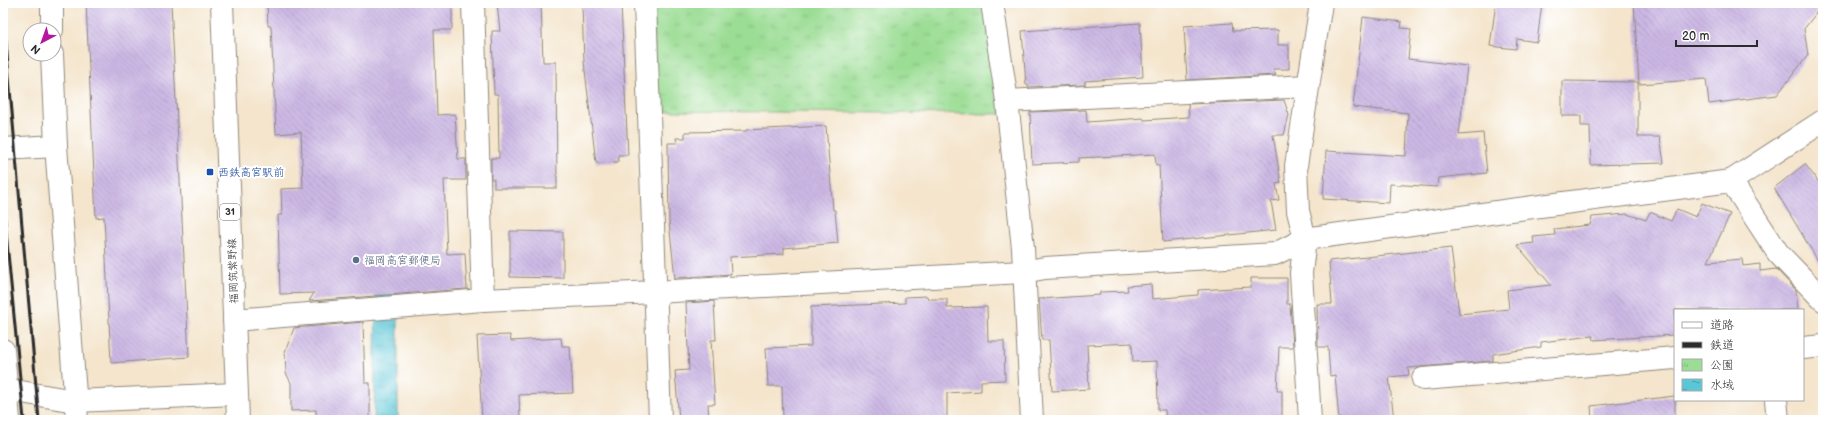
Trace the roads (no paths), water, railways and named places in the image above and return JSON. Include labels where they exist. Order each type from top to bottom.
[{"type":"street","points":[[52,3],[52,22]]},
{"type":"street","name":"福岡筑紫野線","points":[[222,3],[238,420]]},
{"type":"street","points":[[473,3],[483,300]]},
{"type":"street","points":[[644,3],[660,420]]},
{"type":"street","points":[[992,3],[1007,101],[1023,248],[1032,420]]},
{"type":"street","points":[[1310,420],[1301,273],[1305,239],[1298,211],[1296,166],[1320,3]]},
{"type":"street","points":[[52,62],[56,146],[76,410]]},
{"type":"street","points":[[1007,101],[1308,86]]},
{"type":"street","points":[[234,320],[483,300],[1024,272],[1045,268],[1275,254],[1305,239],[1731,181],[1823,121]]},
{"type":"street","points":[[3,150],[56,146]]},
{"type":"street","points":[[1731,181],[1778,253],[1823,300]]},
{"type":"street","points":[[1804,348],[1823,346]]},
{"type":"street","points":[[3,350],[5,389],[9,420]]},
{"type":"street","points":[[1423,379],[1674,358]]},
{"type":"street","points":[[5,389],[76,410],[236,394]]},
{"type":"street","points":[[1776,401],[1778,420]]},
{"type":"water","points":[[363,3],[382,3],[383,87],[398,297],[398,420],[374,420],[376,298]]},
{"type":"railway","points":[[3,9],[39,420]]},
{"type":"railway","points":[[3,201],[24,420]]},
{"type":"place","name":"西鉄高宮駅前","points":[[210,172]]},
{"type":"place","name":"福岡高宮郵便局","points":[[356,260]]}]
